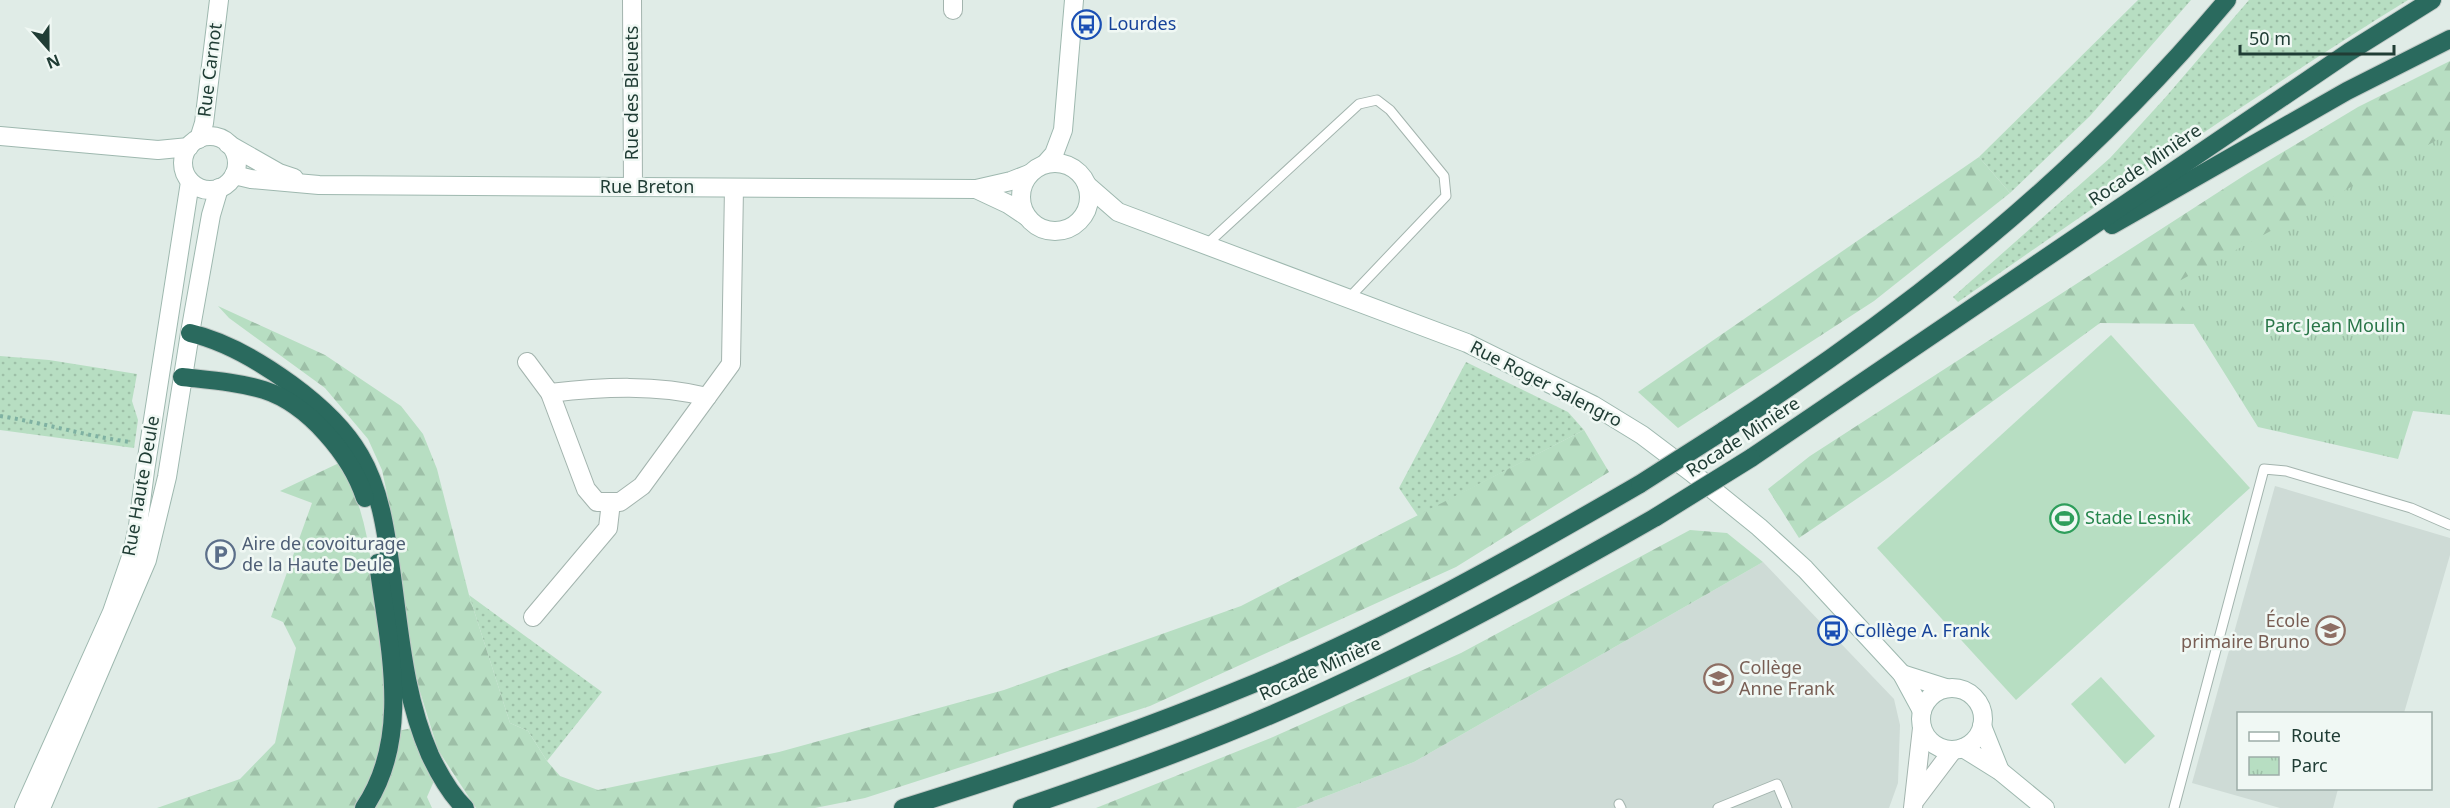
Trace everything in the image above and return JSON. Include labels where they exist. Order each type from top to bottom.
[{"type":"highway","name":"Rocade Minière","points":[[903,808],[994,780],[1103,742],[1259,682],[1365,633],[1486,571],[1640,484],[1805,378],[1885,321],[1998,230],[2142,97],[2227,0]]},
{"type":"highway","name":"Rocade Minière","points":[[1022,808],[1187,749],[1324,691],[1462,625],[1656,517],[1751,458],[2339,58],[2432,0]]},
{"type":"highway","points":[[2001,288],[2347,92],[2450,39]]},
{"type":"highway","points":[[179,331],[220,343],[282,378],[328,415],[361,456],[380,507],[386,533],[407,684],[414,712],[436,768],[465,808]]},
{"type":"highway","points":[[182,377],[214,380],[265,391],[288,402],[312,420],[332,440],[350,464],[360,484],[374,537],[394,694],[392,728],[385,767],[364,808]]},
{"type":"main road","name":"Rue Carnot","points":[[194,143],[204,123],[219,0]]},
{"type":"main road","name":"Rue des Bleuets","points":[[632,0],[633,187]]},
{"type":"main road","points":[[1063,130],[1076,170],[1087,185],[1089,198],[1087,211],[1079,221],[1069,229],[1051,231],[1034,225],[1026,216],[1021,206],[1020,194],[1029,174],[1046,163],[1054,154],[1063,130],[1074,0]]},
{"type":"main road","points":[[0,136],[158,150],[194,143],[214,136],[232,148],[236,159],[234,175],[219,188],[205,189],[158,150]]},
{"type":"main road","points":[[187,175],[184,154],[194,143]]},
{"type":"main road","name":"Rue Breton","points":[[227,143],[279,173],[319,185]]},
{"type":"main road","points":[[1046,163],[1067,165],[1076,170]]},
{"type":"main road","name":"Rue Breton","points":[[234,175],[250,179],[319,185],[976,189],[1011,181],[1029,174]]},
{"type":"main road","name":"Rue Haute Deule","points":[[41,808],[147,560],[167,477],[182,377],[178,256],[187,175]]},
{"type":"main road","name":"Rue Roger Salengro","points":[[1087,185],[1118,212],[1467,343],[1593,405],[1642,435],[1758,527],[1805,569],[1902,674],[1922,720]]},
{"type":"main road","name":"Rue Haute Deule","points":[[24,808],[112,612],[132,554],[149,444],[219,188]]},
{"type":"main road","points":[[527,362],[550,393],[586,489],[597,502],[620,502],[642,486],[731,363],[734,188]]},
{"type":"main road","name":"Rue Breton","points":[[976,189],[1008,204],[1026,216]]},
{"type":"main road","points":[[1079,221],[1095,215],[1118,212]]},
{"type":"main road","points":[[550,393],[583,389],[677,389],[707,397]]},
{"type":"main road","points":[[533,617],[609,528],[611,502]]},
{"type":"main road","name":"Rue Roger Salengro","points":[[1902,674],[1946,688]]},
{"type":"main road","points":[[1914,804],[1922,720],[1927,700],[1935,692],[1946,688],[1957,688],[1975,697],[2000,771]]},
{"type":"main road","points":[[1922,720],[1927,738],[1934,744],[1958,749],[2000,771],[2045,808]]},
{"type":"main road","points":[[1914,804],[1958,749],[1976,740],[1983,726]]},
{"type":"lane","points":[[1206,245],[1359,104],[1377,100],[1390,110],[1444,176],[1446,196],[1348,299]]},
{"type":"lane","points":[[2174,808],[2264,469],[2286,471],[2411,508],[2450,525]]},
{"type":"lane","points":[[1718,808],[1777,784],[1786,808]]},
{"type":"path","points":[[0,416],[37,422],[96,437],[149,444]]},
{"type":"shaded area","name":"École primaire Bruno","points":[[2275,486],[2450,538],[2450,555],[2404,712],[2237,712],[2237,790],[2338,790],[2333,808],[2280,808],[2192,783]]},
{"type":"shaded area","name":"Collège Anne Frank","points":[[1763,562],[1894,699],[1900,725],[1898,783],[1889,808],[1296,808],[1414,762]]},
{"type":"green space","points":[[2138,0],[2191,0],[2090,116],[2010,193],[1979,157]]},
{"type":"green space","points":[[2249,0],[2408,0],[2237,110],[1958,302],[1953,297],[2110,158]]},
{"type":"green space","points":[[2450,61],[2450,198],[2193,324],[2100,323],[1889,477],[1799,538],[1768,489],[1810,456],[2248,173],[2358,107]]},
{"type":"green space","name":"Parc Jean Moulin","points":[[2450,133],[2450,415],[2413,411],[2398,459],[2258,427],[2170,286]]},
{"type":"green space","points":[[1979,157],[2010,193],[1874,301],[1678,428],[1638,392]]},
{"type":"green space","points":[[218,306],[325,355],[401,406],[423,434],[437,469],[469,595],[510,723],[528,731],[547,761],[560,776],[598,790],[779,752],[1004,690],[1241,606],[1584,430],[1609,472],[1456,567],[1150,706],[865,798],[815,808],[476,808],[438,750],[413,669],[393,522],[382,470],[368,439],[325,388],[229,318]]},
{"type":"green space","name":"Stade Lesnik","points":[[2111,335],[2250,488],[2016,700],[1877,548]]},
{"type":"green space","points":[[0,356],[49,360],[137,374],[132,401],[138,420],[134,448],[0,430]]},
{"type":"green space","points":[[1466,362],[1568,412],[1584,430],[1418,516],[1399,488]]},
{"type":"green space","points":[[339,463],[357,501],[368,542],[382,661],[385,729],[380,763],[373,780],[356,808],[157,808],[240,779],[275,743],[296,648],[283,622],[271,617],[312,503],[280,491]]},
{"type":"green space","points":[[1690,530],[1727,533],[1763,562],[1414,762],[1296,808],[1096,808],[1273,737],[1461,653]]},
{"type":"green space","points":[[469,595],[602,692],[547,761],[528,731],[510,723]]},
{"type":"green space","points":[[2101,677],[2155,736],[2125,764],[2071,704]]},
{"type":"green space","points":[[412,728],[434,781],[427,797],[432,808],[371,808],[398,731]]},
{"type":"place","name":"Lourdes","points":[[1087,24]]},
{"type":"place","name":"Stade Lesnik","points":[[2064,518]]},
{"type":"place","name":"Aire de covoiturage de la Haute Deule","points":[[221,554]]},
{"type":"place","name":"Collège A. Frank","points":[[1833,631]]},
{"type":"place","name":"École primaire Bruno","points":[[2331,631]]},
{"type":"place","name":"Collège Anne Frank","points":[[1718,678]]}]
